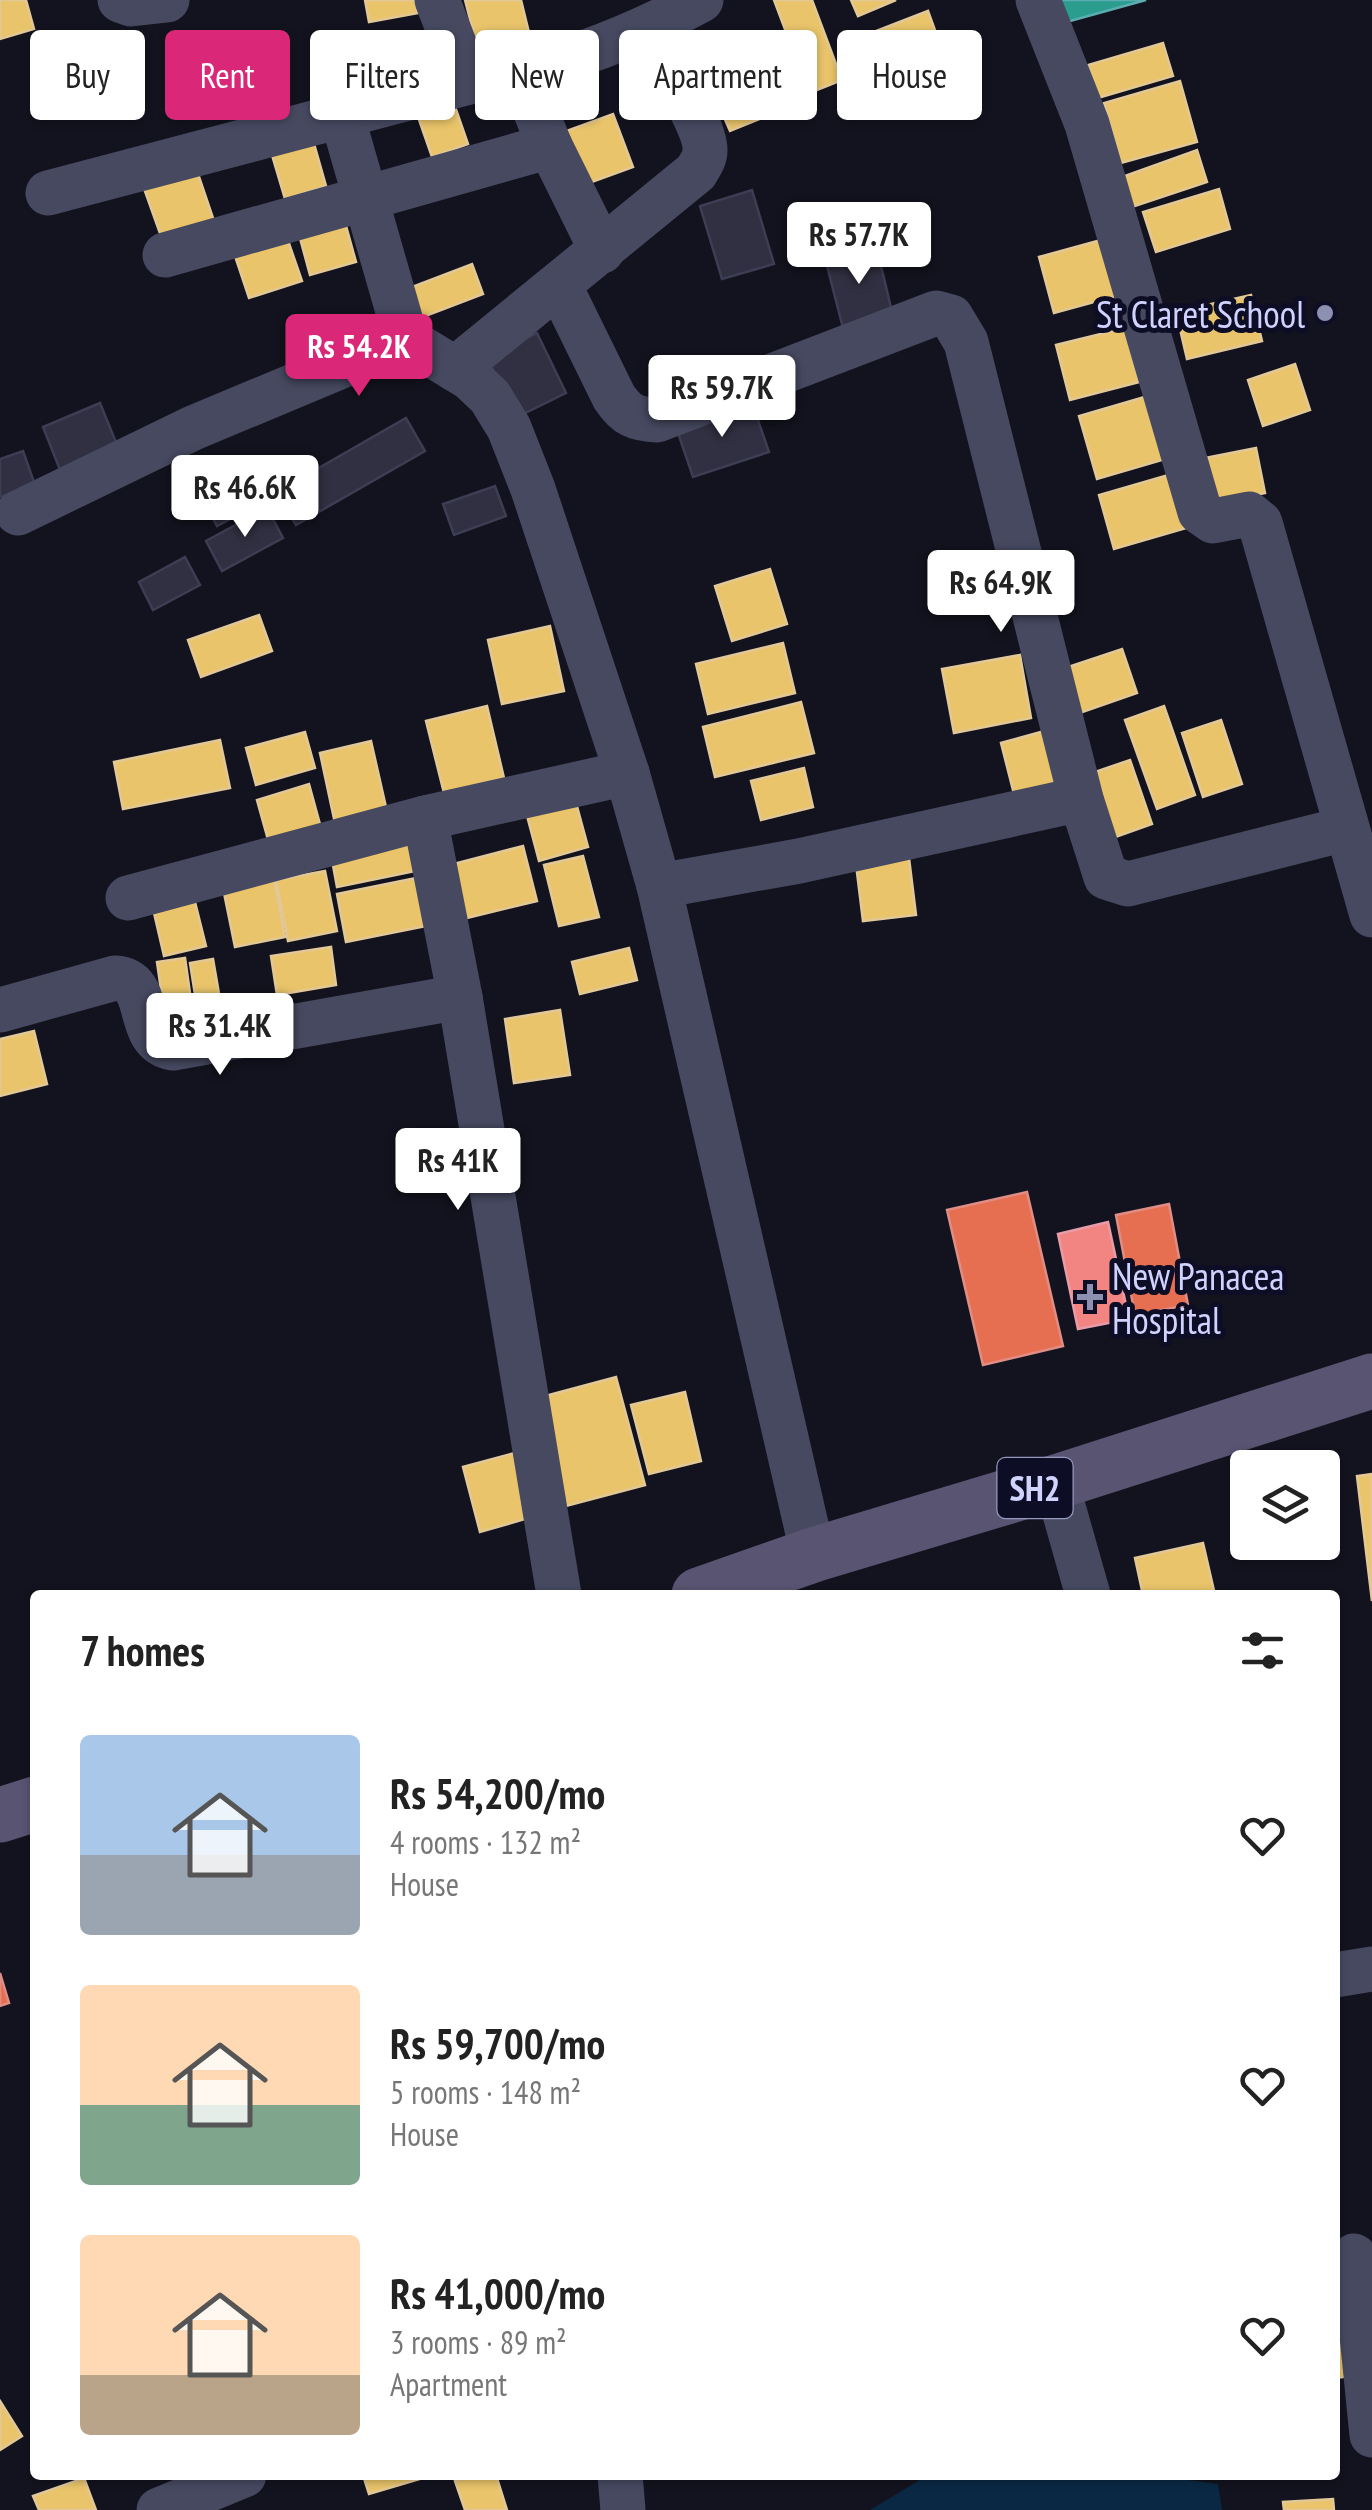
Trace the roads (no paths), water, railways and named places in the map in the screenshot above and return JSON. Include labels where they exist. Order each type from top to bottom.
[{"type":"main road","name":"SH2","points":[[721,1590],[813,1555],[1372,1381]]},
{"type":"main road","points":[[0,1815],[30,1806]]},
{"type":"street","points":[[120,0],[130,4],[167,0]]},
{"type":"street","points":[[437,0],[469,82]]},
{"type":"street","points":[[599,46],[648,29],[700,0]]},
{"type":"street","points":[[1038,0],[1088,124],[1200,512],[1213,521],[1249,514],[1260,523],[1372,915]]},
{"type":"street","points":[[455,369],[602,252],[696,172],[704,158],[706,147],[698,126],[648,29]]},
{"type":"street","points":[[455,85],[475,81]]},
{"type":"street","points":[[48,193],[315,120]]},
{"type":"street","points":[[343,120],[406,340],[455,369],[490,397],[509,428],[627,773],[659,886],[813,1555]]},
{"type":"street","points":[[539,120],[602,252]]},
{"type":"street","points":[[164,255],[550,146]]},
{"type":"street","points":[[559,285],[614,396],[624,411],[642,419],[656,420],[936,313],[951,317],[966,342],[1081,799],[1106,876],[1128,884],[1345,829]]},
{"type":"street","points":[[18,513],[193,428],[406,340]]},
{"type":"street","points":[[128,898],[425,818],[627,773]]},
{"type":"street","points":[[659,886],[799,861],[1081,799]]},
{"type":"street","points":[[425,818],[460,997],[558,1590]]},
{"type":"street","points":[[0,1010],[124,978],[136,988],[150,1032],[158,1042],[173,1048],[460,997]]},
{"type":"street","points":[[1056,1482],[1087,1590]]},
{"type":"street","points":[[1340,1973],[1372,1969]]},
{"type":"street","points":[[1354,2257],[1372,2436]]},
{"type":"street","points":[[159,2510],[232,2480]]},
{"type":"street","points":[[620,2480],[622,2510]]},
{"type":"water","points":[[920,2480],[1188,2480],[1218,2484],[1222,2510],[870,2510]]},
{"type":"place","name":"St Claret School","points":[[1325,313]]},
{"type":"place","name":"New Panacea Hospital","points":[[1090,1297]]}]
